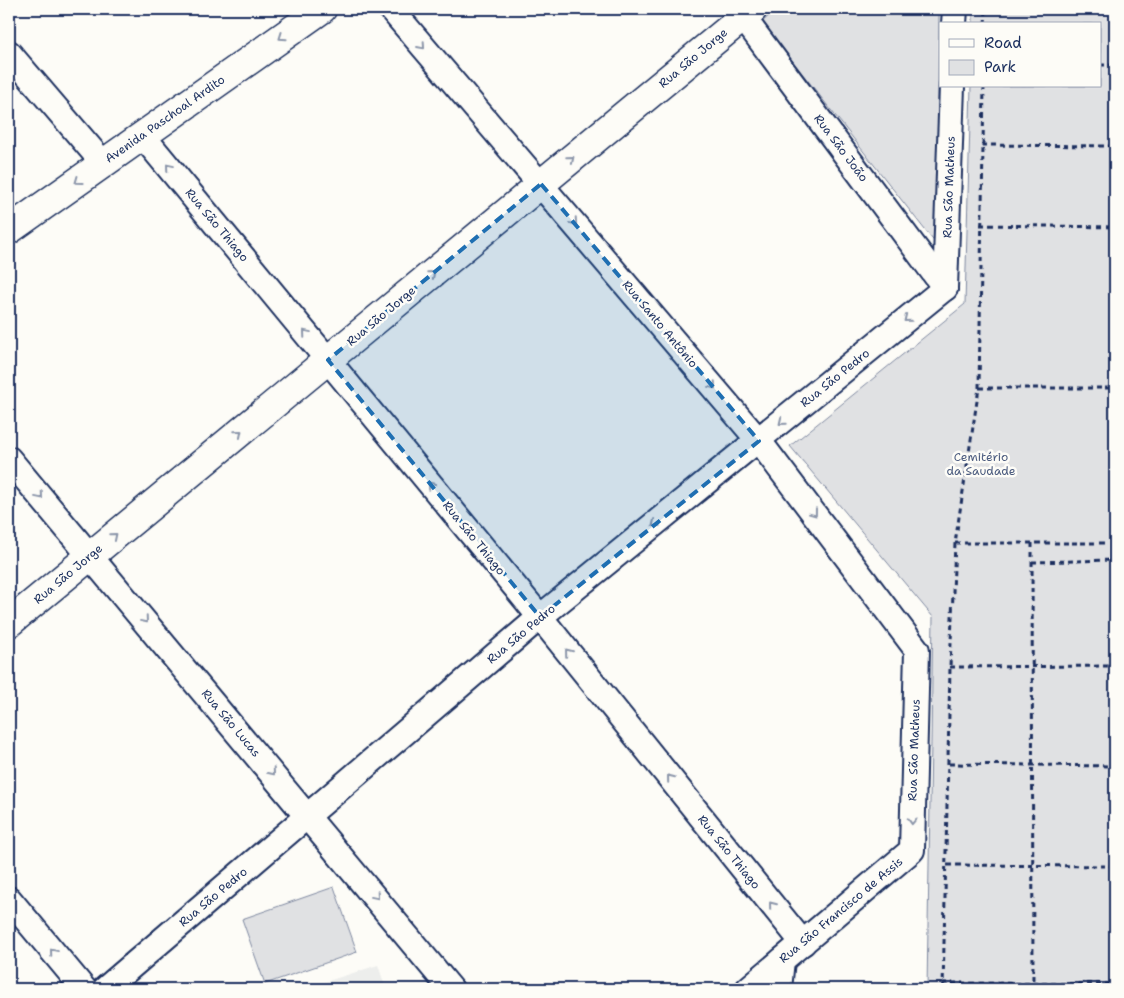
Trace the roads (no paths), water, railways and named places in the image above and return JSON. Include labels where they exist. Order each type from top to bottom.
[{"type":"main road","name":"Avenida Paschoal Ardito","points":[[9,230],[322,9]]},
{"type":"main road","name":"Rua São Jorge","points":[[9,624],[541,184],[744,11]]},
{"type":"street","name":"Rua Santo Antônio","points":[[391,9],[759,441],[917,650]]},
{"type":"street","points":[[954,22],[955,9]]},
{"type":"street","name":"Rua São João","points":[[744,11],[945,288]]},
{"type":"street","points":[[9,54],[103,162]]},
{"type":"street","name":"Rua São Matheus","points":[[945,288],[952,88]]},
{"type":"street","name":"Rua São Thiago","points":[[142,135],[540,618],[803,943]]},
{"type":"street","name":"Rua São Pedro","points":[[105,989],[309,817],[540,618],[945,288]]},
{"type":"street","name":"Rua São Lucas","points":[[9,459],[452,989]]},
{"type":"street","name":"Rua São Matheus","points":[[912,850],[917,650]]},
{"type":"street","name":"Rua São Francisco de Assis","points":[[748,989],[912,850]]},
{"type":"street","points":[[9,899],[84,989]]},
{"type":"street","points":[[779,989],[782,960]]},
{"type":"park label","name":"Cemitério da Saudade","points":[[981,464]]}]
